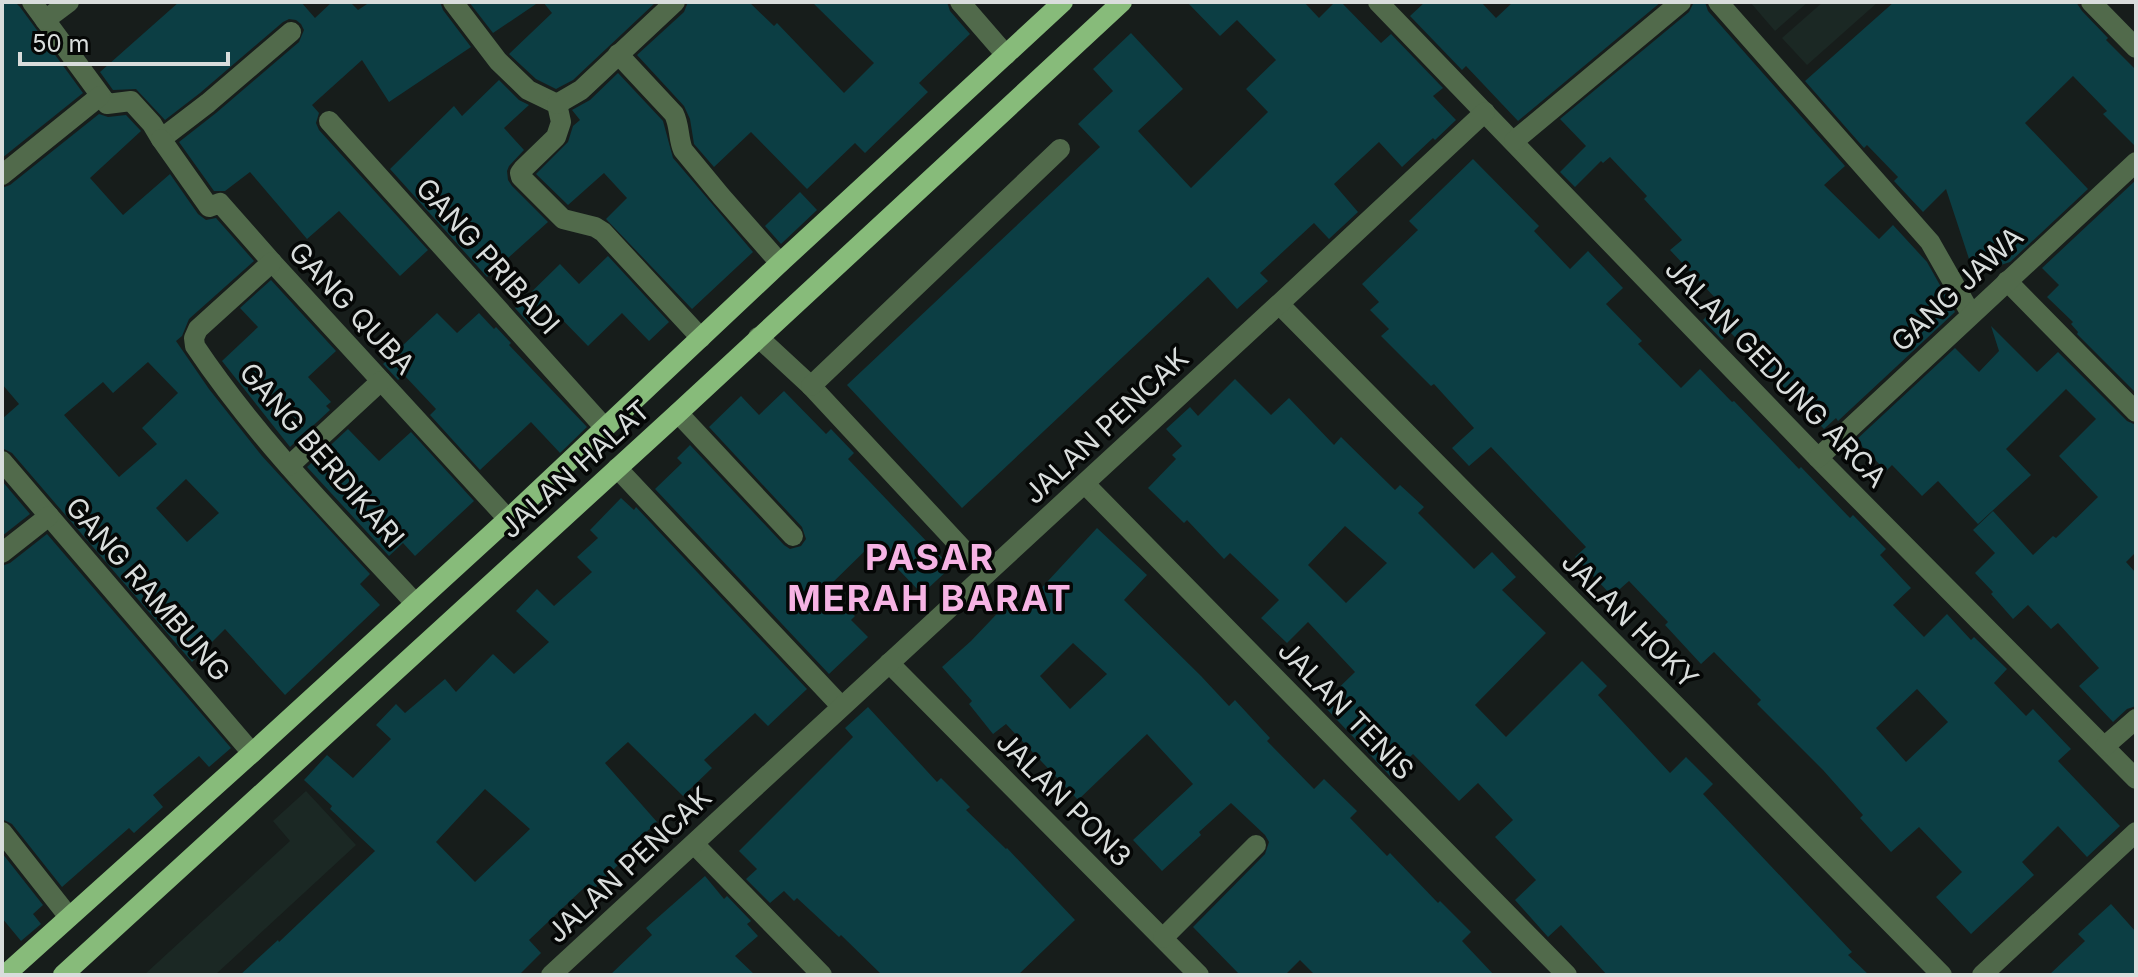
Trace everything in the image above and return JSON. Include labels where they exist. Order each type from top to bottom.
[{"type":"main road","name":"JALAN HALAT","points":[[5,975],[508,519],[1063,2]]},
{"type":"main road","name":"JALAN HALAT","points":[[63,975],[1122,2]]},
{"type":"street","points":[[32,2],[107,104],[131,101],[161,139],[291,32]]},
{"type":"street","points":[[45,20],[69,2]]},
{"type":"street","points":[[453,2],[498,61],[528,90],[557,104]]},
{"type":"street","points":[[557,104],[581,90],[675,2]]},
{"type":"street","points":[[960,2],[1006,55]]},
{"type":"street","name":"JALAN GEDUNG ARCA","points":[[1378,2],[1818,458],[2136,779]]},
{"type":"street","points":[[1514,141],[1681,2]]},
{"type":"street","points":[[1718,2],[1930,242],[1971,314]]},
{"type":"street","points":[[2091,2],[2136,48]]},
{"type":"street","points":[[618,54],[674,114],[683,150],[780,263]]},
{"type":"street","points":[[2,175],[100,96]]},
{"type":"street","points":[[557,104],[561,122],[556,137],[523,169],[521,177],[563,219],[603,232],[701,338]]},
{"type":"street","name":"JALAN PENCAK","points":[[551,975],[1485,112]]},
{"type":"street","name":"GANG PRIBADI","points":[[329,121],[605,428]]},
{"type":"street","name":"GANG QUBA","points":[[161,139],[209,207],[220,203],[508,519]]},
{"type":"street","points":[[811,386],[1060,149]]},
{"type":"street","name":"GANG JAWA","points":[[1818,458],[2136,162]]},
{"type":"street","name":"GANG BERDIKARI","points":[[272,262],[198,329],[195,346],[289,466],[415,603]]},
{"type":"street","points":[[2007,281],[2136,412]]},
{"type":"street","name":"JALAN HOKY","points":[[1279,304],[1942,975]]},
{"type":"street","points":[[758,337],[811,386],[986,574]]},
{"type":"street","points":[[289,466],[381,381]]},
{"type":"street","points":[[678,413],[793,536]]},
{"type":"street","name":"GANG RAMBUNG","points":[[2,461],[252,753]]},
{"type":"street","points":[[617,468],[841,706]]},
{"type":"street","name":"JALAN TENIS","points":[[1085,484],[1567,975]]},
{"type":"street","points":[[2,553],[49,516]]},
{"type":"street","name":"JALAN PON3","points":[[889,663],[1199,975]]},
{"type":"street","points":[[2105,746],[2136,719]]},
{"type":"street","points":[[2,832],[69,917]]},
{"type":"street","points":[[1982,975],[2136,832]]},
{"type":"street","points":[[694,844],[822,975]]},
{"type":"street","points":[[1163,938],[1256,845]]},
{"type":"shaded area","points":[[1750,2],[1808,2],[1775,31]]},
{"type":"shaded area","points":[[1823,2],[1878,2],[1807,65],[1782,38]]},
{"type":"shaded area","points":[[306,791],[356,845],[215,975],[144,975],[290,841],[273,821]]},
{"type":"building","points":[[2,2],[15,2],[20,7],[83,93],[2,158]]},
{"type":"building","points":[[179,2],[301,2],[315,18],[332,2],[350,2],[358,10],[370,2],[440,2],[471,47],[389,102],[362,60],[312,105],[319,113],[316,123],[319,130],[428,250],[400,276],[339,211],[307,239],[250,172],[225,191],[214,191],[179,142],[299,42],[304,30],[296,20],[283,22],[165,120],[136,89],[113,90],[100,72]]},
{"type":"building","points":[[469,2],[539,2],[493,33]]},
{"type":"building","points":[[543,2],[656,2],[573,80],[556,89],[536,79],[509,54],[552,13]]},
{"type":"building","points":[[688,2],[749,2],[774,26],[777,23],[844,93],[874,63],[812,2],[947,2],[950,11],[970,34],[919,83],[928,92],[865,153],[855,143],[807,189],[751,132],[714,167],[694,144],[690,119],[684,106],[637,55],[684,12]]},
{"type":"building","points":[[1187,2],[1304,2],[1319,18],[1335,2],[1341,2],[1381,43],[1391,34],[1443,88],[1433,96],[1456,120],[1402,167],[1379,142],[1334,184],[1358,212],[1329,239],[1314,223],[1260,273],[1268,281],[1237,309],[1208,277],[962,508],[847,385],[1100,147],[1078,124],[1113,91],[1093,69],[1131,33],[1183,89],[1138,131],[1191,188],[1268,112],[1246,89],[1276,60],[1237,20],[1220,36]]},
{"type":"building","points":[[1425,2],[1481,2],[1496,18],[1513,2],[1661,2],[1518,121],[1466,66],[1462,70],[1410,16]]},
{"type":"building","points":[[1694,2],[1705,2],[1708,11],[1845,166],[1824,185],[1879,239],[1893,225],[1927,262],[1955,312],[1838,421],[1836,418],[1824,429],[1730,332],[1722,340],[1703,320],[1720,303],[1670,250],[1682,240],[1610,157],[1603,163],[1601,161],[1575,187],[1560,172],[1586,146],[1560,119],[1689,12]]},
{"type":"building","points":[[1894,2],[2076,2],[2108,38],[2106,40],[2136,70],[2136,147],[2103,114],[2107,111],[2073,76],[2025,123],[2088,189],[2010,262],[1974,274],[1946,189],[1923,212],[1894,181],[1898,177],[1867,145],[1864,148],[1805,81]]},
{"type":"building","points":[[618,73],[663,121],[673,158],[753,252],[692,309],[606,219],[627,198],[604,173],[568,205],[536,174],[568,142],[573,126],[580,120],[572,110],[590,100]]},
{"type":"building","points":[[499,80],[519,100],[529,105],[504,128],[524,150],[509,166],[508,180],[548,222],[487,277],[390,169],[454,106],[462,116]]},
{"type":"building","points":[[99,114],[108,117],[126,115],[141,131],[90,178],[123,215],[170,174],[198,214],[206,220],[216,218],[254,261],[189,319],[182,336],[176,341],[262,456],[370,574],[360,584],[380,605],[285,695],[225,629],[192,662],[12,453],[2,448],[2,419],[19,404],[2,384],[2,188],[10,185]],"holes":[[[148,362],[178,393],[142,428],[157,444],[119,477],[64,415],[103,382],[113,393]],[[186,479],[219,513],[187,542],[156,508]]]},
{"type":"building","points":[[1473,159],[1539,226],[1534,231],[1570,269],[1588,251],[1623,288],[1606,304],[1642,341],[1638,344],[1681,388],[1700,369],[1850,518],[1853,515],[1886,549],[1880,555],[1911,588],[1893,605],[1924,637],[1947,614],[1971,640],[1974,637],[2007,669],[1994,683],[2026,716],[2033,709],[2071,749],[2058,761],[2120,826],[2087,857],[2058,826],[2022,862],[2034,875],[1971,934],[1936,897],[1962,872],[1919,827],[1891,852],[1860,818],[1863,815],[1757,704],[1761,700],[1714,652],[1701,664],[1665,625],[1668,622],[1629,581],[1612,596],[1575,557],[1586,547],[1491,447],[1469,466],[1452,448],[1474,428],[1434,384],[1431,386],[1381,336],[1389,329],[1370,310],[1379,302],[1362,284],[1418,230],[1409,221]],"holes":[[[1917,689],[1948,722],[1906,762],[1876,728]]]},
{"type":"building","points":[[2136,180],[2136,393],[2077,334],[2071,324],[2073,322],[2047,297],[2059,285],[2042,268]]},
{"type":"building","points":[[800,192],[817,210],[781,244],[765,226]]},
{"type":"building","points":[[608,256],[669,322],[649,341],[622,313],[588,346],[549,306],[530,325],[515,308],[560,264],[579,284]]},
{"type":"building","points":[[271,280],[336,351],[308,377],[331,402],[326,406],[330,410],[290,447],[222,361],[258,327],[240,308]]},
{"type":"building","points":[[437,313],[457,333],[479,313],[494,329],[496,327],[511,343],[509,345],[587,427],[560,453],[531,422],[480,470],[430,415],[436,409],[404,375],[398,380],[383,364]]},
{"type":"building","points":[[1991,326],[2037,372],[2058,352],[2127,421],[2136,425],[2136,552],[2126,562],[2136,573],[2136,706],[2127,709],[2113,722],[2079,686],[2099,668],[2058,623],[2051,629],[2028,605],[2013,619],[1975,573],[1995,553],[1973,530],[1993,511],[2033,555],[2053,536],[2056,538],[2098,497],[2059,456],[2096,419],[2066,389],[2006,449],[2031,475],[1978,524],[1938,481],[1922,496],[1892,465],[1886,471],[1856,440],[1955,348],[1979,372],[1999,351]]},
{"type":"building","points":[[1235,379],[1271,415],[1289,398],[1334,445],[1341,437],[1395,490],[1400,485],[1424,507],[1418,513],[1474,569],[1492,552],[1516,577],[1502,590],[1546,633],[1475,705],[1506,737],[1582,661],[1607,686],[1598,695],[1670,773],[1686,757],[1713,784],[1703,794],[1852,952],[1848,955],[1869,975],[1607,975],[1561,925],[1548,937],[1515,900],[1536,880],[1495,837],[1513,820],[1478,783],[1459,801],[1413,754],[1390,776],[1322,704],[1355,672],[1308,622],[1287,643],[1261,618],[1279,600],[1230,553],[1224,559],[1187,520],[1184,523],[1148,488],[1176,459],[1172,455],[1182,446],[1166,429],[1190,407],[1198,416]],"holes":[[[1345,526],[1387,563],[1346,603],[1308,565]]]},
{"type":"building","points":[[784,391],[826,434],[831,429],[854,453],[848,459],[951,567],[922,594],[873,543],[826,589],[855,616],[851,620],[868,637],[829,674],[655,489],[682,463],[677,458],[690,445],[784,545],[790,549],[801,546],[806,539],[802,527],[709,427],[741,396],[759,415]]},
{"type":"building","points":[[348,429],[379,461],[411,432],[474,501],[415,556],[403,543],[389,556],[307,467]]},
{"type":"building","points":[[2,481],[30,514],[2,536]]},
{"type":"building","points":[[621,498],[634,510],[636,507],[807,689],[768,726],[755,713],[704,760],[712,768],[683,796],[628,742],[605,763],[657,822],[614,862],[618,865],[591,892],[586,886],[529,940],[541,953],[519,975],[240,975],[375,851],[304,780],[327,755],[353,778],[391,739],[376,725],[396,704],[405,713],[445,679],[456,692],[493,654],[514,674],[549,642],[516,611],[537,589],[554,606],[592,572],[577,557],[598,538],[590,530]],"holes":[[[485,789],[530,829],[475,882],[436,842]]]},
{"type":"building","points":[[1097,528],[1147,575],[1124,600],[1229,706],[1235,700],[1270,738],[1267,741],[1314,789],[1324,779],[1357,811],[1350,818],[1471,932],[1462,941],[1494,975],[1315,975],[1300,960],[1285,975],[1240,975],[1193,927],[1265,854],[1269,842],[1265,835],[1231,803],[1162,871],[1133,840],[1193,784],[1147,734],[1078,800],[1006,724],[993,734],[969,704],[972,701],[942,667],[1011,599],[1022,609]],"holes":[[[1073,643],[1107,674],[1070,709],[1040,676]]]},
{"type":"building","points":[[47,534],[231,748],[209,767],[199,756],[153,795],[163,807],[134,833],[129,828],[62,887],[12,824],[2,819],[2,566]]},
{"type":"building","points":[[868,707],[937,782],[941,778],[970,807],[966,810],[1075,920],[1018,975],[882,975],[797,898],[794,901],[784,891],[770,903],[746,879],[757,869],[739,851],[853,737],[845,728]]},
{"type":"building","points":[[2,853],[43,905],[33,914],[41,924],[21,941],[2,918]]},
{"type":"building","points":[[705,876],[724,899],[727,896],[751,921],[747,924],[758,936],[735,956],[755,975],[610,975],[652,935],[646,928]]},
{"type":"building","points":[[2111,904],[2136,932],[2136,975],[2049,975],[2085,941],[2078,934]]},
{"type":"district","name":"PASAR MERAH BARAT","points":[[930,578]]}]
